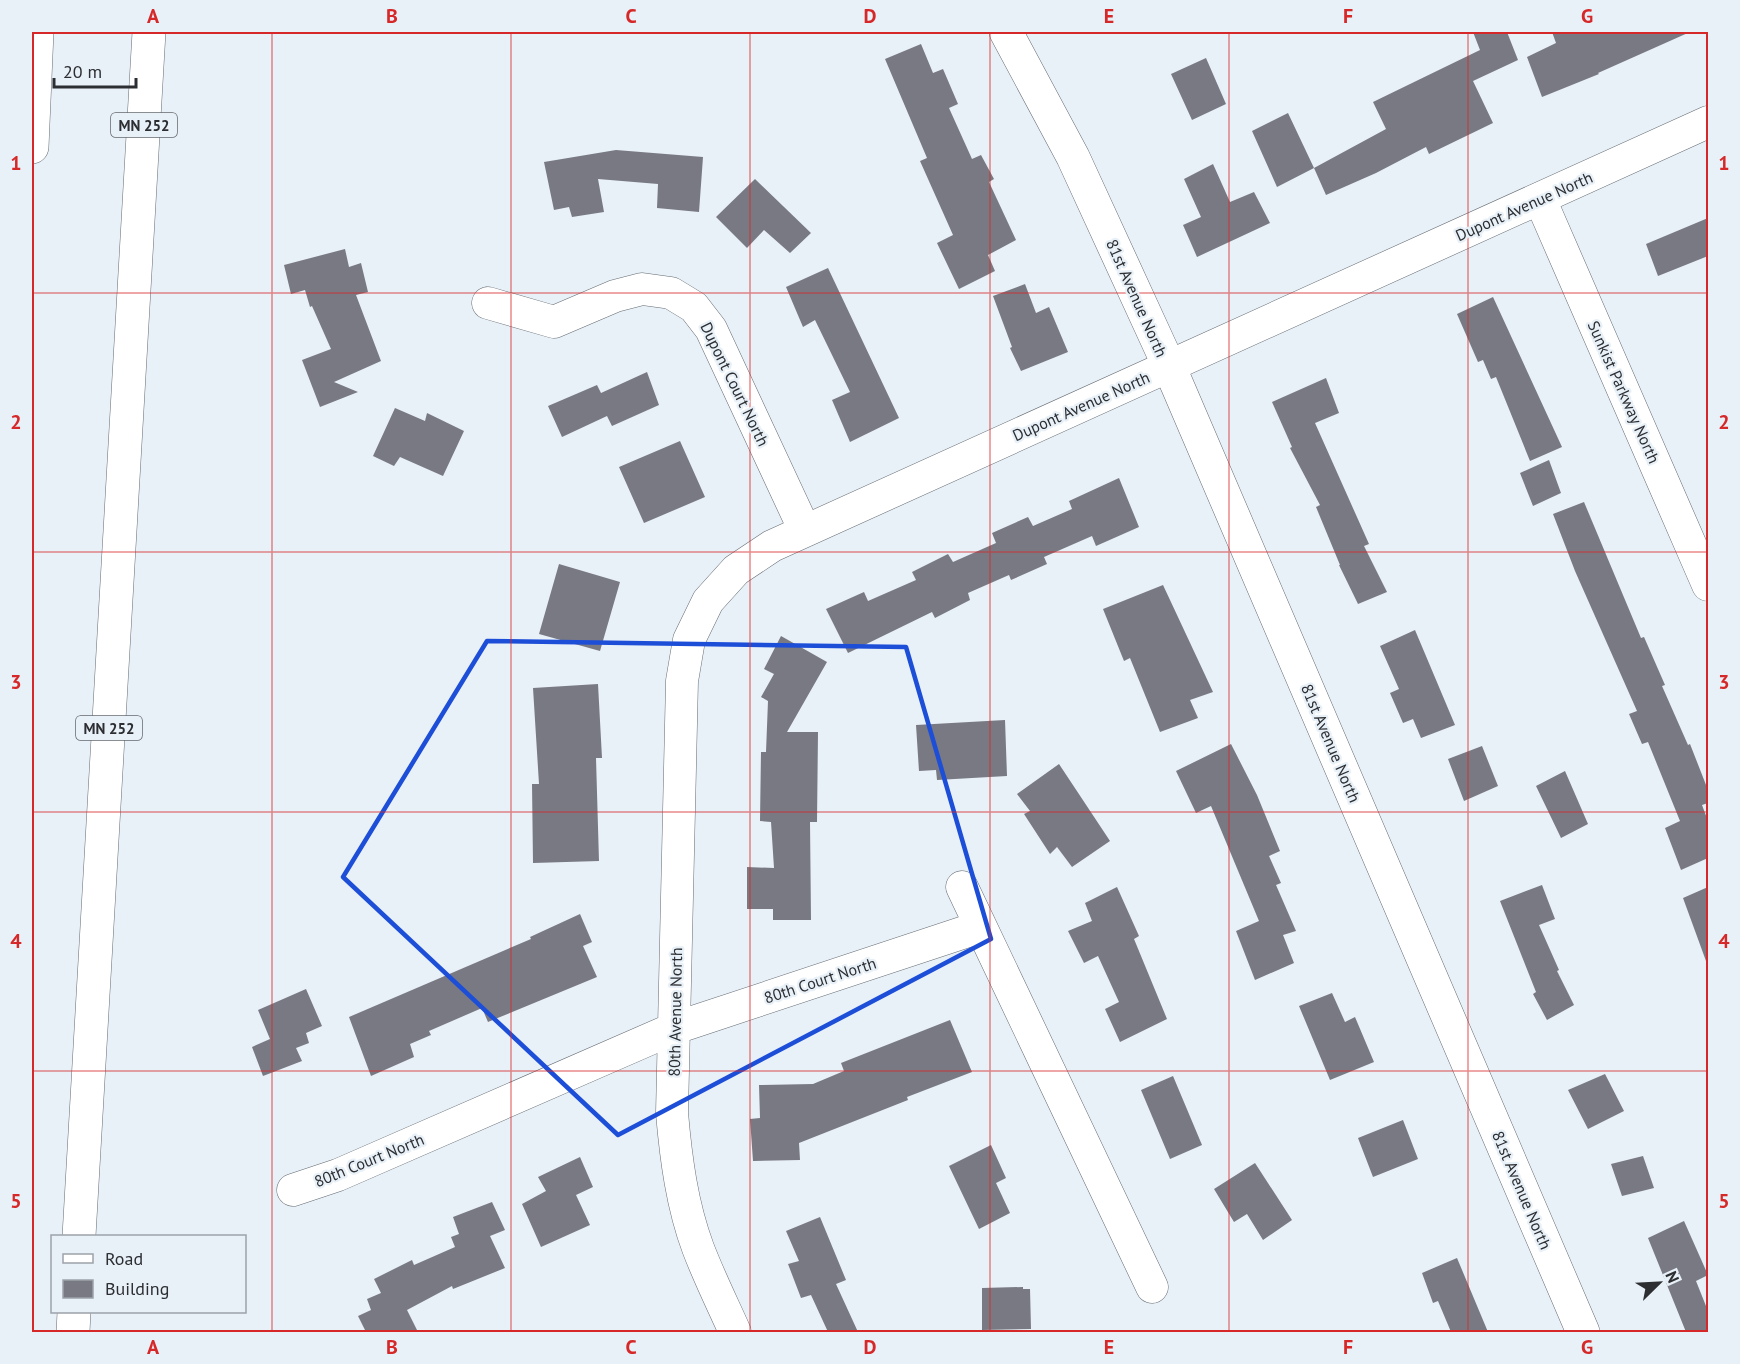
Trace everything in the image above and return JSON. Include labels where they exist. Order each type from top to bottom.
[{"type":"main road","points":[[32,147],[37,32]]},
{"type":"main road","name":"MN 252","points":[[78,1235],[149,32]]},
{"type":"main road","name":"81st Avenue North","points":[[1006,32],[1073,157]]},
{"type":"main road","name":"81st Avenue North","points":[[1024,32],[1073,157],[1168,366],[1583,1332]]},
{"type":"main road","points":[[73,1332],[74,1313]]},
{"type":"street","name":"Dupont Avenue North","points":[[682,681],[689,639],[708,601],[736,570],[772,546],[1708,122]]},
{"type":"street","name":"Sunkist Parkway North","points":[[1540,199],[1708,585]]},
{"type":"street","name":"Dupont Court North","points":[[488,303],[554,322],[615,296],[642,289],[671,293],[694,307],[711,329],[805,531]]},
{"type":"street","name":"80th Avenue North","points":[[682,681],[672,1113],[676,1160],[685,1205],[698,1248],[735,1332]]},
{"type":"street","points":[[962,887],[1152,1287]]},
{"type":"street","name":"80th Court North","points":[[293,1190],[338,1175],[675,1028],[980,927]]},
{"type":"highlighted area","points":[[487,641],[906,647],[991,939],[618,1135],[343,877]]},
{"type":"building","points":[[1473,32],[1507,32],[1518,60],[1473,81],[1493,123],[1429,154],[1426,147],[1376,173],[1326,195],[1314,168],[1386,129],[1373,102],[1480,50]]},
{"type":"building","points":[[1552,32],[1690,32],[1599,74],[1542,97],[1527,57],[1556,43]]},
{"type":"building","points":[[921,44],[933,73],[943,69],[958,104],[949,108],[972,159],[981,155],[994,179],[989,182],[1016,240],[988,255],[995,271],[959,289],[937,243],[953,235],[920,161],[927,158],[885,59]]},
{"type":"building","points":[[1206,58],[1226,104],[1192,120],[1171,74]]},
{"type":"building","points":[[1288,113],[1314,168],[1277,187],[1252,131]]},
{"type":"building","points":[[616,150],[703,157],[699,212],[657,208],[658,184],[598,179],[604,212],[572,217],[569,207],[554,210],[544,162]]},
{"type":"building","points":[[1213,164],[1230,202],[1254,192],[1270,223],[1197,257],[1183,225],[1201,217],[1184,179]]},
{"type":"building","points":[[755,179],[811,233],[790,253],[764,230],[747,248],[716,217]]},
{"type":"building","points":[[1708,218],[1708,256],[1658,276],[1646,244]]},
{"type":"building","points":[[345,249],[349,267],[361,263],[368,292],[356,295],[381,361],[334,382],[358,392],[320,407],[302,360],[331,349],[312,306],[310,307],[305,290],[291,294],[284,265]]},
{"type":"building","points":[[828,268],[899,418],[850,442],[832,400],[850,392],[815,320],[803,327],[786,287]]},
{"type":"building","points":[[1025,284],[1036,313],[1049,307],[1068,352],[1021,371],[1010,348],[1012,347],[993,296]]},
{"type":"building","points":[[1493,297],[1562,447],[1530,461],[1496,377],[1491,379],[1483,360],[1478,362],[1457,314]]},
{"type":"building","points":[[647,372],[659,405],[612,426],[607,416],[562,437],[548,406],[597,385],[601,393]]},
{"type":"building","points":[[1326,378],[1339,413],[1315,423],[1369,544],[1364,546],[1387,592],[1358,604],[1339,565],[1316,507],[1320,505],[1290,448],[1292,447],[1272,402]]},
{"type":"building","points":[[395,408],[425,421],[427,413],[464,431],[443,476],[400,457],[394,466],[373,456]]},
{"type":"building","points":[[680,441],[705,497],[644,523],[619,467]]},
{"type":"building","points":[[1549,460],[1561,493],[1533,506],[1520,473]]},
{"type":"building","points":[[1119,478],[1139,527],[1096,546],[1092,536],[1044,557],[1047,564],[1011,580],[1009,575],[968,593],[970,600],[935,618],[932,612],[848,653],[826,609],[864,592],[868,601],[916,580],[912,572],[948,554],[953,562],[996,543],[992,533],[1028,517],[1033,526],[1072,509],[1069,501]]},
{"type":"building","points":[[1584,502],[1641,638],[1644,637],[1665,685],[1662,686],[1688,745],[1690,744],[1708,790],[1708,803],[1702,805],[1708,821],[1708,858],[1681,870],[1665,828],[1680,821],[1648,742],[1642,744],[1629,714],[1637,711],[1575,571],[1553,514]]},
{"type":"building","points":[[559,564],[620,582],[600,651],[539,634]]},
{"type":"building","points":[[1163,585],[1213,692],[1190,700],[1198,718],[1160,732],[1130,658],[1124,661],[1103,609]]},
{"type":"building","points":[[1415,630],[1455,725],[1421,738],[1413,719],[1403,723],[1390,693],[1399,689],[1380,646]]},
{"type":"building","points":[[781,636],[827,662],[787,732],[818,732],[817,822],[810,822],[811,920],[773,920],[773,909],[747,909],[747,867],[774,868],[771,822],[760,821],[761,752],[766,752],[768,701],[761,697],[774,674],[764,669]]},
{"type":"building","points":[[598,684],[602,758],[596,758],[599,861],[533,863],[532,784],[539,784],[533,688]]},
{"type":"building","points":[[1005,720],[1007,776],[937,780],[936,770],[919,771],[916,725]]},
{"type":"building","points":[[1231,744],[1257,795],[1280,851],[1269,856],[1281,883],[1276,885],[1296,931],[1283,935],[1294,963],[1255,980],[1236,931],[1259,921],[1211,806],[1196,813],[1176,771]]},
{"type":"building","points":[[1482,746],[1498,786],[1464,801],[1448,759]]},
{"type":"building","points":[[1059,764],[1110,841],[1072,867],[1057,847],[1050,854],[1024,814],[1030,811],[1017,794]]},
{"type":"building","points":[[1565,771],[1588,824],[1561,838],[1536,786]]},
{"type":"building","points":[[1542,885],[1555,919],[1539,925],[1559,970],[1557,971],[1574,1005],[1547,1020],[1533,994],[1536,992],[1500,901]]},
{"type":"building","points":[[1117,887],[1139,936],[1134,939],[1167,1019],[1120,1042],[1105,1009],[1119,1002],[1098,956],[1084,963],[1068,931],[1092,921],[1085,903]]},
{"type":"building","points":[[1708,887],[1708,961],[1706,961],[1683,898]]},
{"type":"building","points":[[580,914],[592,942],[583,946],[597,977],[488,1022],[482,1008],[429,1031],[431,1035],[410,1044],[414,1057],[371,1076],[349,1017],[531,939],[530,937]]},
{"type":"building","points":[[306,989],[322,1026],[306,1033],[309,1043],[296,1048],[302,1061],[263,1076],[252,1047],[270,1039],[258,1010]]},
{"type":"building","points":[[1332,993],[1345,1022],[1355,1017],[1374,1062],[1330,1080],[1299,1006]]},
{"type":"building","points":[[950,1020],[972,1072],[799,1143],[800,1160],[753,1161],[750,1119],[760,1118],[759,1085],[813,1084],[844,1071],[841,1063]]},
{"type":"building","points":[[1605,1074],[1624,1111],[1588,1129],[1568,1090]]},
{"type":"building","points":[[1173,1076],[1202,1145],[1170,1159],[1141,1090]]},
{"type":"building","points":[[1403,1120],[1418,1159],[1373,1177],[1358,1138]]},
{"type":"building","points":[[991,1145],[1006,1178],[996,1183],[1010,1213],[979,1229],[949,1166]]},
{"type":"building","points":[[1643,1156],[1654,1188],[1622,1196],[1611,1164]]},
{"type":"building","points":[[580,1157],[593,1187],[576,1195],[590,1225],[541,1247],[522,1204],[546,1191],[538,1177]]},
{"type":"building","points":[[1255,1163],[1292,1220],[1263,1240],[1247,1214],[1234,1222],[1214,1189]]},
{"type":"building","points":[[492,1202],[505,1230],[490,1236],[505,1268],[453,1289],[452,1286],[407,1310],[418,1332],[366,1332],[358,1316],[371,1310],[367,1299],[381,1293],[374,1279],[412,1260],[414,1265],[455,1247],[451,1237],[459,1234],[453,1217]]},
{"type":"building","points":[[820,1217],[846,1280],[836,1284],[858,1332],[828,1332],[811,1295],[801,1298],[788,1264],[799,1261],[786,1231]]},
{"type":"building","points":[[1684,1221],[1708,1275],[1696,1281],[1708,1311],[1708,1332],[1686,1332],[1648,1238]]},
{"type":"building","points":[[1457,1258],[1488,1332],[1451,1332],[1438,1301],[1433,1303],[1422,1273]]},
{"type":"building","points":[[1023,1287],[1023,1289],[1030,1289],[1031,1329],[982,1330],[982,1288]]}]
